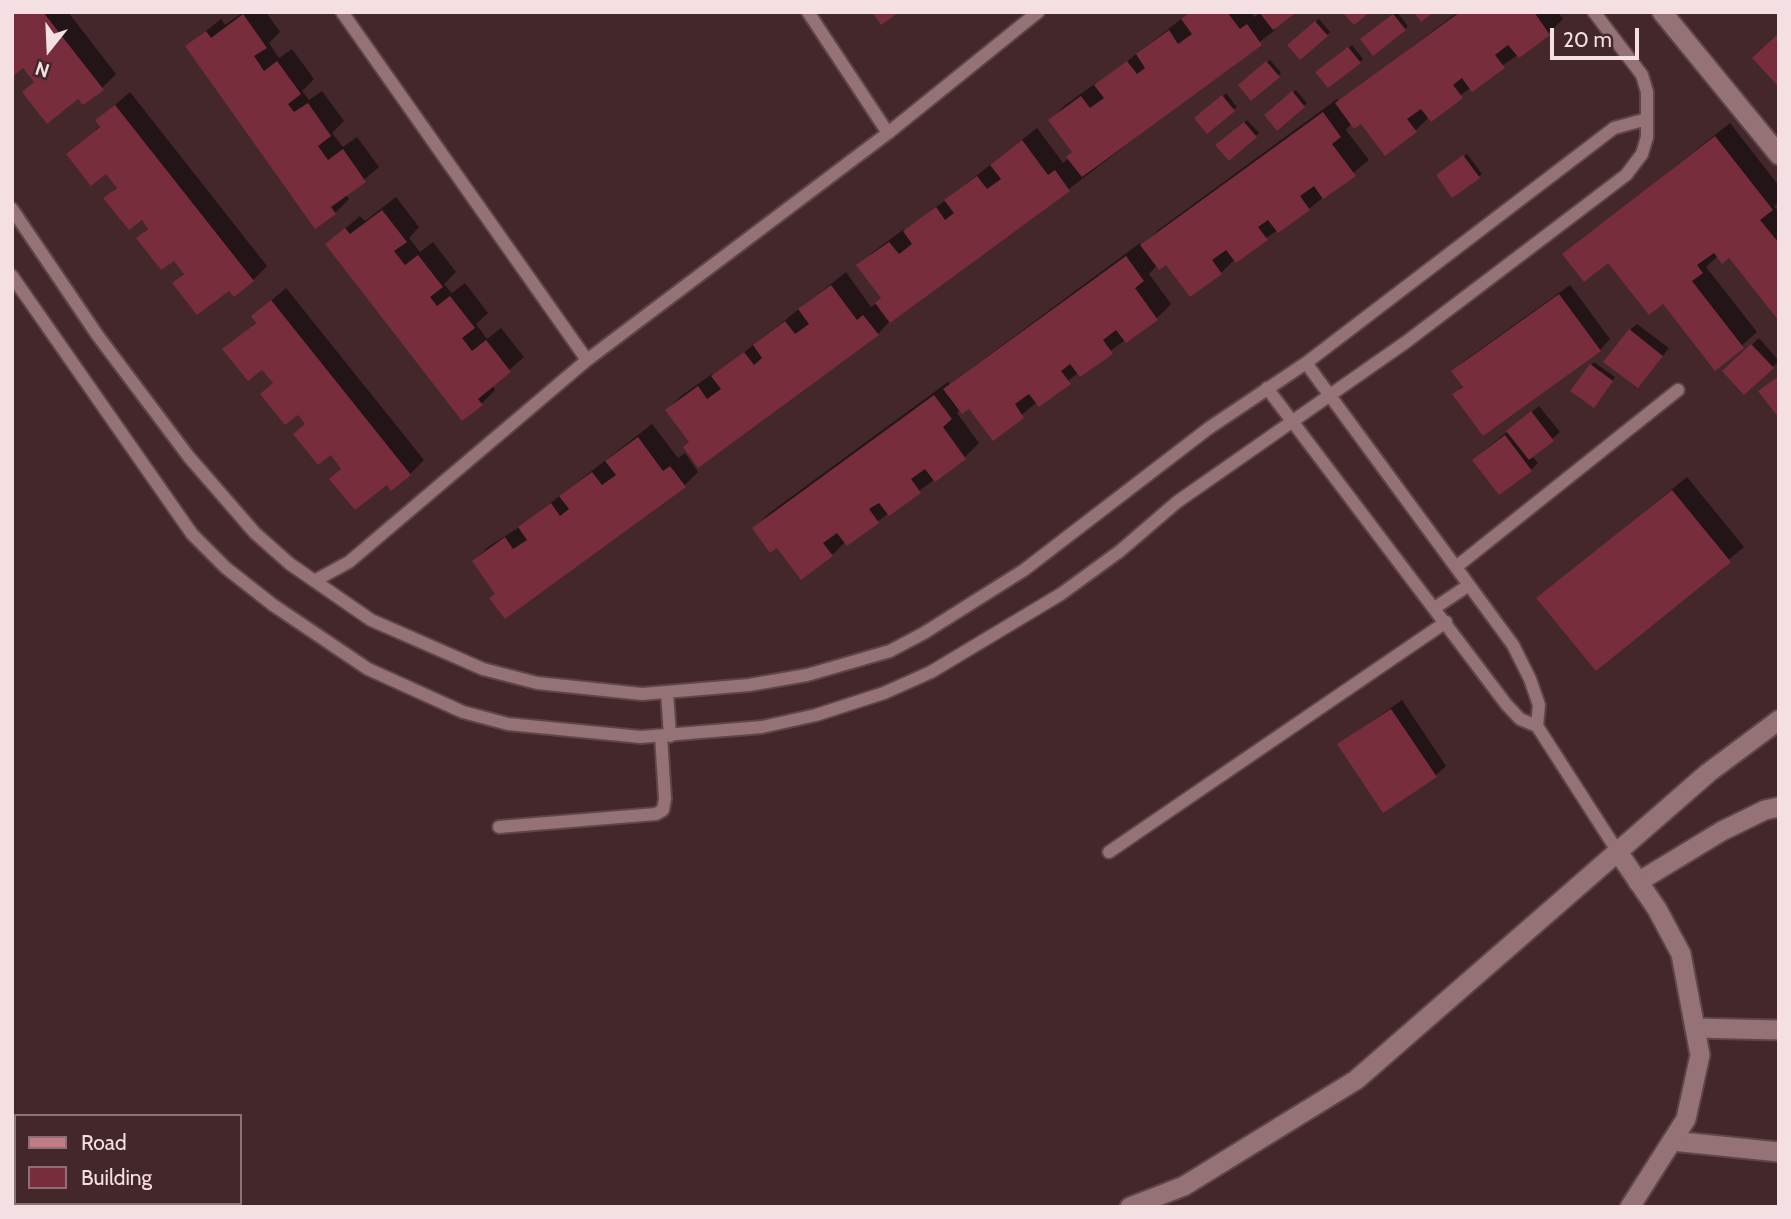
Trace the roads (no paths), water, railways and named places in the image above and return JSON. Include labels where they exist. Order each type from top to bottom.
[{"type":"street","points":[[1662,12],[1779,155]]},
{"type":"street","points":[[1129,1207],[1184,1186],[1356,1080],[1708,773],[1779,720]]},
{"type":"street","points":[[1638,882],[1722,831],[1765,810],[1779,807]]},
{"type":"street","points":[[1618,852],[1681,954],[1700,1055],[1686,1119],[1630,1207]]},
{"type":"street","points":[[1695,1028],[1779,1031]]},
{"type":"street","points":[[1672,1141],[1779,1152]]},
{"type":"lane","points":[[342,12],[587,360]]},
{"type":"lane","points":[[807,12],[888,134]]},
{"type":"lane","points":[[314,581],[349,562],[587,360],[888,134],[1038,12]]},
{"type":"lane","points":[[12,276],[129,448],[192,534],[226,568],[307,631],[368,669],[463,712],[508,724],[581,733],[665,736],[762,727],[816,715],[884,693],[931,672],[1061,594],[1120,551],[1177,502],[1332,396],[1626,175],[1642,154],[1647,119],[1647,92],[1642,75],[1594,12]]},
{"type":"lane","points":[[12,209],[98,336],[188,457],[255,533],[314,581],[371,620],[483,669],[537,683],[593,690],[667,692],[749,685],[807,675],[890,650],[1024,570],[1267,387],[1306,363],[1615,128],[1647,119]]},
{"type":"lane","points":[[1306,363],[1513,645],[1539,705],[1536,726]]},
{"type":"lane","points":[[1267,387],[1436,607],[1506,704],[1520,719],[1536,726],[1618,852]]},
{"type":"lane","points":[[1456,567],[1678,390]]},
{"type":"lane","points":[[1436,607],[1469,585]]},
{"type":"lane","points":[[1109,852],[1446,622]]},
{"type":"lane","points":[[499,827],[656,814],[663,810],[667,692]]}]
